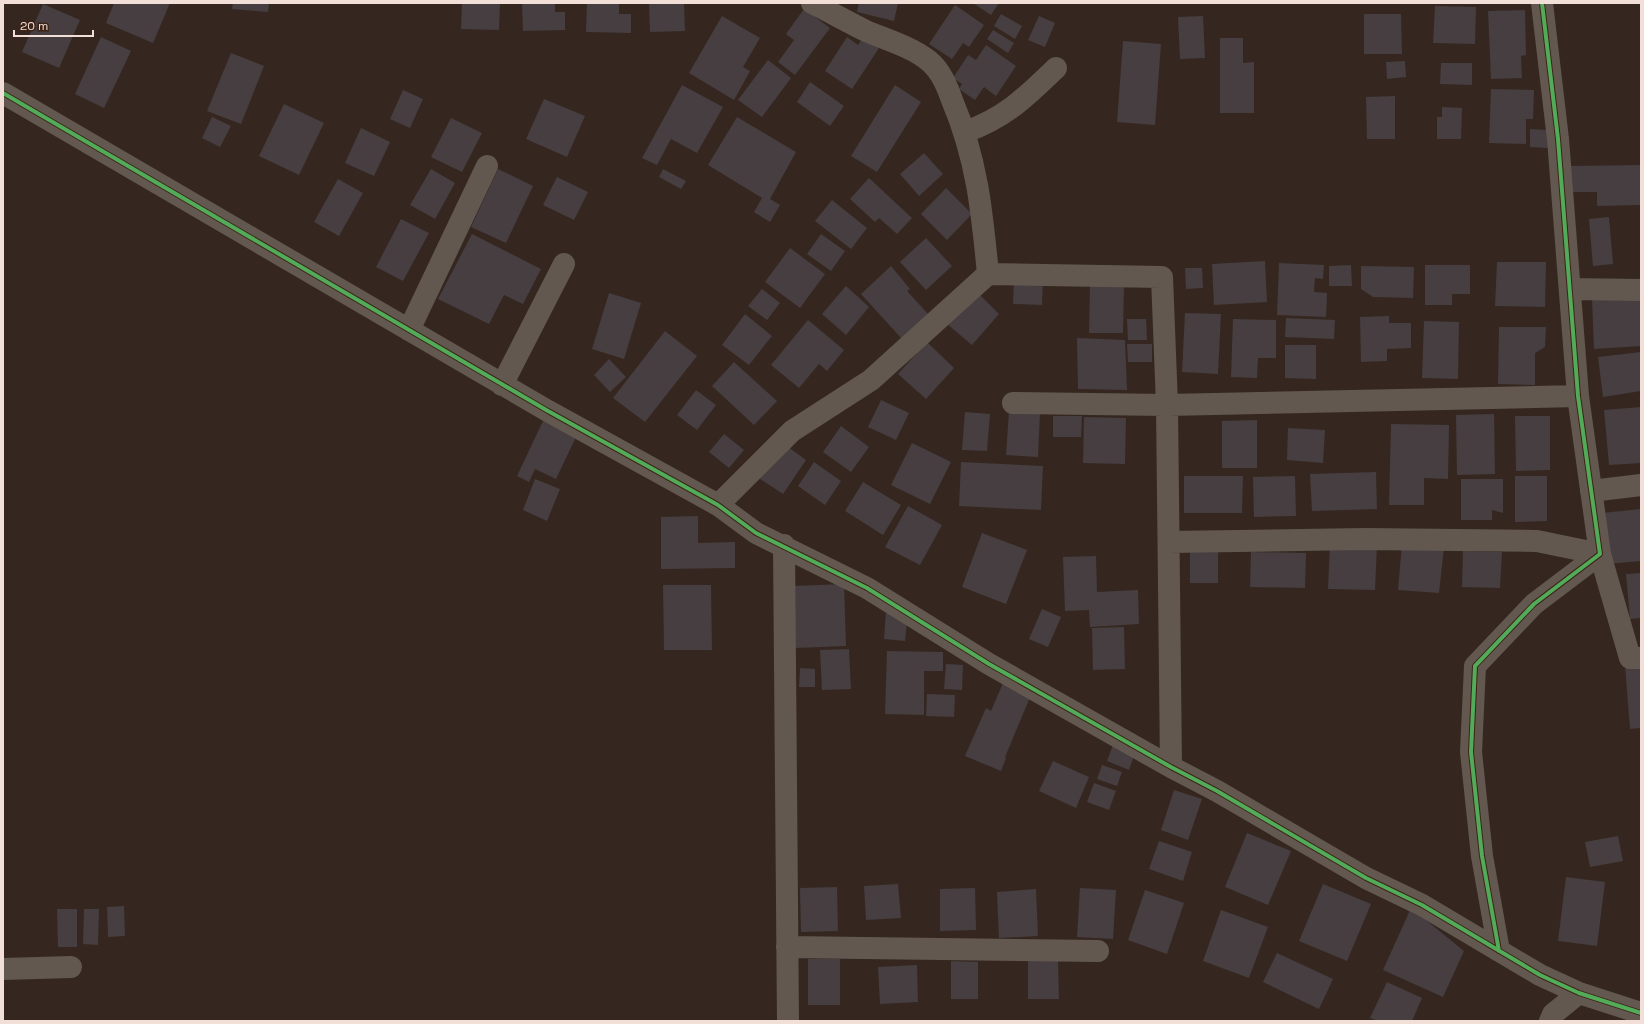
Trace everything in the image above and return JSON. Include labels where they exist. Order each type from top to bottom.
[{"type":"street","points":[[812,3],[866,30],[907,48],[929,61],[943,79],[965,132],[980,195],[988,274]]},
{"type":"street","points":[[1542,3],[1558,139],[1578,396],[1600,554],[1630,658],[1641,658]]},
{"type":"street","points":[[965,132],[992,121],[1006,113],[1032,92],[1056,68]]},
{"type":"street","points":[[3,93],[502,385],[718,505],[756,533],[784,545],[867,588],[989,664],[1171,767],[1217,791],[1366,878],[1422,905],[1540,975],[1579,993],[1641,1013]]},
{"type":"street","points":[[409,330],[487,166]]},
{"type":"street","points":[[502,385],[564,264]]},
{"type":"street","points":[[718,505],[792,431],[871,380],[988,274],[1162,277],[1167,405],[1171,767]]},
{"type":"street","points":[[1570,289],[1641,290]]},
{"type":"street","points":[[1013,403],[1167,405],[1578,396]]},
{"type":"street","points":[[1591,491],[1641,485]]},
{"type":"street","points":[[1169,542],[1364,539],[1537,541],[1600,554]]},
{"type":"street","points":[[784,545],[788,1021]]},
{"type":"street","points":[[1500,951],[1482,856],[1471,752],[1475,666],[1534,604],[1600,554]]},
{"type":"street","points":[[787,947],[1098,952]]},
{"type":"street","points":[[3,969],[71,967]]},
{"type":"street","points":[[1550,1021],[1553,1014],[1579,993]]},
{"type":"building","points":[[114,3],[170,3],[153,43],[106,23]]},
{"type":"building","points":[[233,3],[269,3],[268,12],[232,9]]},
{"type":"building","points":[[462,3],[500,3],[499,30],[461,29]]},
{"type":"building","points":[[522,3],[555,3],[555,12],[565,12],[565,30],[523,31]]},
{"type":"building","points":[[587,3],[619,3],[619,14],[631,14],[631,33],[586,32]]},
{"type":"building","points":[[649,3],[684,3],[685,31],[650,32]]},
{"type":"building","points":[[859,3],[898,3],[894,21],[857,12]]},
{"type":"building","points":[[973,3],[999,3],[991,15]]},
{"type":"building","points":[[43,4],[80,20],[59,68],[22,52]]},
{"type":"building","points":[[955,5],[984,25],[969,47],[963,43],[952,59],[929,44]]},
{"type":"building","points":[[1435,6],[1476,7],[1475,44],[1433,43]]},
{"type":"building","points":[[804,9],[830,28],[795,75],[778,62],[794,40],[786,34]]},
{"type":"building","points":[[1525,10],[1526,55],[1521,56],[1522,78],[1491,79],[1488,11]]},
{"type":"building","points":[[1001,14],[1022,26],[1015,39],[994,26]]},
{"type":"building","points":[[1364,14],[1401,14],[1402,54],[1364,54]]},
{"type":"building","points":[[722,16],[760,38],[743,67],[750,71],[734,100],[689,73]]},
{"type":"building","points":[[1039,16],[1055,23],[1045,47],[1028,40]]},
{"type":"building","points":[[1203,16],[1205,58],[1180,59],[1178,17]]},
{"type":"building","points":[[993,30],[1014,43],[1008,53],[987,39]]},
{"type":"building","points":[[101,37],[131,51],[104,108],[75,94]]},
{"type":"building","points":[[847,37],[858,45],[863,37],[879,48],[852,89],[825,71]]},
{"type":"building","points":[[1220,38],[1243,38],[1243,63],[1254,62],[1254,113],[1220,113]]},
{"type":"building","points":[[1123,41],[1161,44],[1155,125],[1117,122]]},
{"type":"building","points":[[986,45],[1016,66],[996,96],[984,87],[975,100],[959,89],[962,84],[953,78],[968,55],[976,60]]},
{"type":"building","points":[[231,53],[264,66],[241,124],[207,111]]},
{"type":"building","points":[[768,60],[791,78],[762,117],[738,100]]},
{"type":"building","points":[[1405,61],[1406,77],[1387,79],[1386,62]]},
{"type":"building","points":[[1441,63],[1472,63],[1472,85],[1440,84]]},
{"type":"building","points":[[810,82],[844,106],[830,126],[797,102]]},
{"type":"building","points":[[682,85],[723,107],[697,153],[671,139],[657,165],[642,158]]},
{"type":"building","points":[[895,85],[921,102],[877,172],[851,156]]},
{"type":"building","points":[[1491,89],[1534,90],[1533,119],[1526,119],[1526,144],[1489,143]]},
{"type":"building","points":[[403,90],[423,99],[410,128],[390,119]]},
{"type":"building","points":[[1395,96],[1395,139],[1367,139],[1366,97]]},
{"type":"building","points":[[544,99],[585,116],[567,157],[526,139]]},
{"type":"building","points":[[284,104],[324,123],[299,175],[259,156]]},
{"type":"building","points":[[1442,107],[1462,108],[1461,139],[1437,139],[1437,117],[1442,117]]},
{"type":"building","points":[[212,117],[231,126],[220,147],[202,138]]},
{"type":"building","points":[[737,117],[796,152],[770,199],[780,205],[770,222],[754,212],[762,198],[708,165]]},
{"type":"building","points":[[451,118],[482,133],[462,172],[431,157]]},
{"type":"building","points":[[361,128],[390,142],[374,176],[345,163]]},
{"type":"building","points":[[1530,129],[1548,130],[1548,148],[1530,147]]},
{"type":"building","points":[[924,153],[943,174],[919,196],[900,174]]},
{"type":"building","points":[[1641,165],[1641,205],[1597,206],[1597,192],[1569,192],[1569,166]]},
{"type":"building","points":[[431,169],[455,183],[435,219],[410,205]]},
{"type":"building","points":[[498,169],[533,186],[506,243],[471,227]]},
{"type":"building","points":[[663,169],[686,181],[681,189],[659,177]]},
{"type":"building","points":[[557,177],[588,192],[574,220],[543,205]]},
{"type":"building","points":[[869,178],[912,218],[897,234],[879,218],[875,222],[850,199]]},
{"type":"building","points":[[338,179],[363,193],[339,236],[314,222]]},
{"type":"building","points":[[946,188],[972,214],[947,240],[921,214]]},
{"type":"building","points":[[832,200],[867,228],[851,249],[815,221]]},
{"type":"building","points":[[1609,217],[1613,264],[1593,266],[1589,219]]},
{"type":"building","points":[[401,219],[429,233],[403,281],[376,267]]},
{"type":"building","points":[[472,234],[541,269],[523,304],[504,295],[489,324],[438,299]]},
{"type":"building","points":[[821,234],[845,251],[831,271],[807,254]]},
{"type":"building","points":[[926,238],[952,266],[926,290],[900,262]]},
{"type":"building","points":[[790,248],[825,274],[800,308],[765,282]]},
{"type":"building","points":[[1265,261],[1267,302],[1214,305],[1212,264]]},
{"type":"building","points":[[1497,262],[1546,262],[1545,307],[1495,306]]},
{"type":"building","points":[[1279,263],[1324,265],[1323,279],[1315,278],[1314,292],[1327,293],[1326,317],[1277,315]]},
{"type":"building","points":[[1351,265],[1352,286],[1329,286],[1329,266]]},
{"type":"building","points":[[1425,265],[1470,265],[1470,294],[1452,294],[1452,305],[1425,305]]},
{"type":"building","points":[[891,266],[910,289],[907,291],[929,315],[902,339],[861,294]]},
{"type":"building","points":[[1361,266],[1414,267],[1413,298],[1373,297],[1361,289]]},
{"type":"building","points":[[1185,268],[1202,268],[1203,288],[1186,289]]},
{"type":"building","points":[[1014,279],[1043,280],[1042,305],[1013,304]]},
{"type":"building","points":[[846,286],[869,307],[846,335],[822,314]]},
{"type":"building","points":[[1090,286],[1124,286],[1123,333],[1089,333]]},
{"type":"building","points":[[762,289],[780,303],[767,320],[748,306]]},
{"type":"building","points":[[977,292],[999,314],[972,345],[947,324]]},
{"type":"building","points":[[609,293],[641,303],[624,359],[592,349]]},
{"type":"building","points":[[1641,296],[1641,346],[1594,349],[1592,299]]},
{"type":"building","points":[[1185,313],[1221,314],[1218,374],[1182,372]]},
{"type":"building","points":[[745,314],[772,336],[749,365],[722,345]]},
{"type":"building","points":[[1389,316],[1389,323],[1411,323],[1411,348],[1387,349],[1387,361],[1361,362],[1360,317]]},
{"type":"building","points":[[1286,318],[1335,320],[1334,339],[1285,337]]},
{"type":"building","points":[[1127,319],[1146,319],[1147,340],[1128,340]]},
{"type":"building","points":[[1233,319],[1276,320],[1276,358],[1258,358],[1257,378],[1231,377]]},
{"type":"building","points":[[808,320],[844,350],[827,371],[819,364],[799,388],[771,365]]},
{"type":"building","points":[[1424,321],[1459,322],[1458,379],[1422,378]]},
{"type":"building","points":[[1499,327],[1546,327],[1545,347],[1535,353],[1535,385],[1498,384]]},
{"type":"building","points":[[665,331],[697,356],[645,422],[613,398]]},
{"type":"building","points":[[1077,338],[1125,340],[1127,390],[1078,389]]},
{"type":"building","points":[[927,342],[954,368],[926,399],[898,374]]},
{"type":"building","points":[[1127,344],[1152,344],[1152,362],[1128,362]]},
{"type":"building","points":[[1285,345],[1316,345],[1316,379],[1285,378]]},
{"type":"building","points":[[1641,352],[1641,391],[1603,397],[1598,357]]},
{"type":"building","points":[[609,359],[626,377],[610,392],[594,375]]},
{"type":"building","points":[[734,362],[777,401],[754,425],[712,386]]},
{"type":"building","points":[[696,390],[716,405],[697,430],[677,415]]},
{"type":"building","points":[[881,400],[909,413],[896,440],[868,427]]},
{"type":"building","points":[[1641,407],[1641,463],[1609,465],[1604,410]]},
{"type":"building","points":[[1009,411],[1040,413],[1038,457],[1006,455]]},
{"type":"building","points":[[965,412],[990,414],[987,451],[962,450]]},
{"type":"building","points":[[1494,414],[1495,474],[1457,475],[1456,415]]},
{"type":"building","points":[[1053,416],[1082,416],[1081,437],[1053,437]]},
{"type":"building","points":[[1515,416],[1550,416],[1550,470],[1516,471]]},
{"type":"building","points":[[1084,417],[1126,418],[1125,464],[1083,463]]},
{"type":"building","points":[[1257,420],[1257,468],[1222,468],[1222,421]]},
{"type":"building","points":[[543,421],[576,437],[556,479],[535,469],[529,482],[517,476]]},
{"type":"building","points":[[1391,424],[1449,425],[1448,479],[1424,478],[1424,505],[1389,505]]},
{"type":"building","points":[[841,426],[869,447],[851,472],[823,452]]},
{"type":"building","points":[[1288,428],[1325,430],[1323,463],[1287,460]]},
{"type":"building","points":[[724,434],[744,450],[729,468],[709,452]]},
{"type":"building","points":[[912,443],[951,462],[930,504],[891,485]]},
{"type":"building","points":[[784,444],[806,460],[783,494],[760,479]]},
{"type":"building","points":[[814,462],[841,481],[825,505],[798,486]]},
{"type":"building","points":[[961,462],[1043,466],[1041,510],[959,506]]},
{"type":"building","points":[[1376,472],[1377,509],[1312,511],[1310,474]]},
{"type":"building","points":[[1184,476],[1243,476],[1242,513],[1184,513]]},
{"type":"building","points":[[1295,476],[1296,516],[1254,517],[1253,477]]},
{"type":"building","points":[[1515,476],[1547,476],[1547,521],[1515,522]]},
{"type":"building","points":[[535,479],[560,489],[547,521],[523,510]]},
{"type":"building","points":[[1461,479],[1503,479],[1503,513],[1492,510],[1492,520],[1461,520]]},
{"type":"building","points":[[863,482],[901,505],[883,535],[845,511]]},
{"type":"building","points":[[908,506],[942,525],[920,565],[885,547]]},
{"type":"building","points":[[1641,509],[1641,561],[1607,564],[1602,513]]},
{"type":"building","points":[[698,516],[698,543],[735,542],[735,568],[661,569],[661,517]]},
{"type":"building","points":[[982,533],[1027,550],[1006,604],[962,587]]},
{"type":"building","points":[[1330,543],[1377,544],[1375,590],[1328,589]]},
{"type":"building","points":[[1402,544],[1444,548],[1439,593],[1398,590]]},
{"type":"building","points":[[1218,548],[1218,583],[1190,583],[1190,549]]},
{"type":"building","points":[[1463,551],[1502,552],[1500,588],[1462,587]]},
{"type":"building","points":[[1251,552],[1306,553],[1305,588],[1250,587]]},
{"type":"building","points":[[1096,556],[1097,592],[1138,590],[1139,624],[1090,627],[1089,610],[1065,611],[1063,557]]},
{"type":"building","points":[[1641,573],[1641,618],[1630,619],[1626,574]]},
{"type":"building","points":[[844,584],[846,646],[795,648],[793,586]]},
{"type":"building","points":[[663,585],[711,585],[712,650],[664,650]]},
{"type":"building","points":[[1042,609],[1061,617],[1048,647],[1029,639]]},
{"type":"building","points":[[886,611],[907,622],[905,641],[884,639]]},
{"type":"building","points":[[1124,627],[1125,669],[1093,670],[1092,628]]},
{"type":"building","points":[[849,649],[851,689],[822,690],[820,650]]},
{"type":"building","points":[[887,651],[943,652],[943,671],[924,671],[924,715],[885,714]]},
{"type":"building","points":[[946,664],[963,665],[962,690],[944,689]]},
{"type":"building","points":[[1641,664],[1641,728],[1630,729],[1625,665]]},
{"type":"building","points":[[800,668],[815,669],[815,687],[799,687]]},
{"type":"building","points":[[1003,683],[1031,695],[1005,757],[1006,758],[1001,771],[965,756],[986,708],[991,711]]},
{"type":"building","points":[[927,694],[955,695],[954,717],[926,716]]},
{"type":"building","points":[[1113,745],[1135,753],[1129,770],[1107,761]]},
{"type":"building","points":[[1053,761],[1089,777],[1076,808],[1039,791]]},
{"type":"building","points":[[1102,765],[1122,772],[1117,786],[1097,779]]},
{"type":"building","points":[[1094,783],[1116,791],[1109,810],[1087,802]]},
{"type":"building","points":[[1174,790],[1202,799],[1188,840],[1161,830]]},
{"type":"building","points":[[1247,833],[1291,851],[1268,905],[1225,887]]},
{"type":"building","points":[[1618,836],[1623,861],[1590,867],[1585,842]]},
{"type":"building","points":[[1159,841],[1192,852],[1183,881],[1149,869]]},
{"type":"building","points":[[1566,877],[1605,882],[1597,946],[1558,941]]},
{"type":"building","points":[[898,884],[901,918],[866,920],[864,886]]},
{"type":"building","points":[[1323,884],[1371,904],[1347,961],[1299,941]]},
{"type":"building","points":[[837,887],[838,931],[801,932],[800,888]]},
{"type":"building","points":[[975,888],[976,930],[940,931],[940,889]]},
{"type":"building","points":[[1080,888],[1116,890],[1113,939],[1077,937]]},
{"type":"building","points":[[1036,889],[1038,936],[999,938],[997,892]]},
{"type":"building","points":[[1145,890],[1184,903],[1167,954],[1128,940]]},
{"type":"building","points":[[124,906],[125,936],[108,937],[107,907]]},
{"type":"building","points":[[1411,908],[1464,951],[1443,997],[1383,970]]},
{"type":"building","points":[[57,909],[77,909],[77,947],[58,947]]},
{"type":"building","points":[[84,909],[99,909],[98,945],[83,944]]},
{"type":"building","points":[[1221,910],[1268,927],[1249,978],[1203,961]]},
{"type":"building","points":[[1277,953],[1333,979],[1319,1009],[1263,982]]},
{"type":"building","points":[[808,959],[840,959],[840,1005],[808,1005]]},
{"type":"building","points":[[1058,960],[1059,999],[1028,999],[1028,961]]},
{"type":"building","points":[[951,961],[978,962],[978,999],[951,999]]},
{"type":"building","points":[[917,965],[918,1002],[880,1004],[878,967]]},
{"type":"building","points":[[1387,982],[1422,998],[1412,1021],[1378,1021],[1370,1018]]},
{"type":"cycle path","points":[[1499,951],[1482,856],[1471,752],[1475,666],[1534,604],[1600,554],[1578,396],[1558,139],[1542,3]]},
{"type":"cycle path","points":[[3,93],[548,411],[718,505],[756,533],[867,588],[989,664],[1171,767],[1217,791],[1366,878],[1422,905],[1540,975],[1579,993],[1641,1013]]}]
